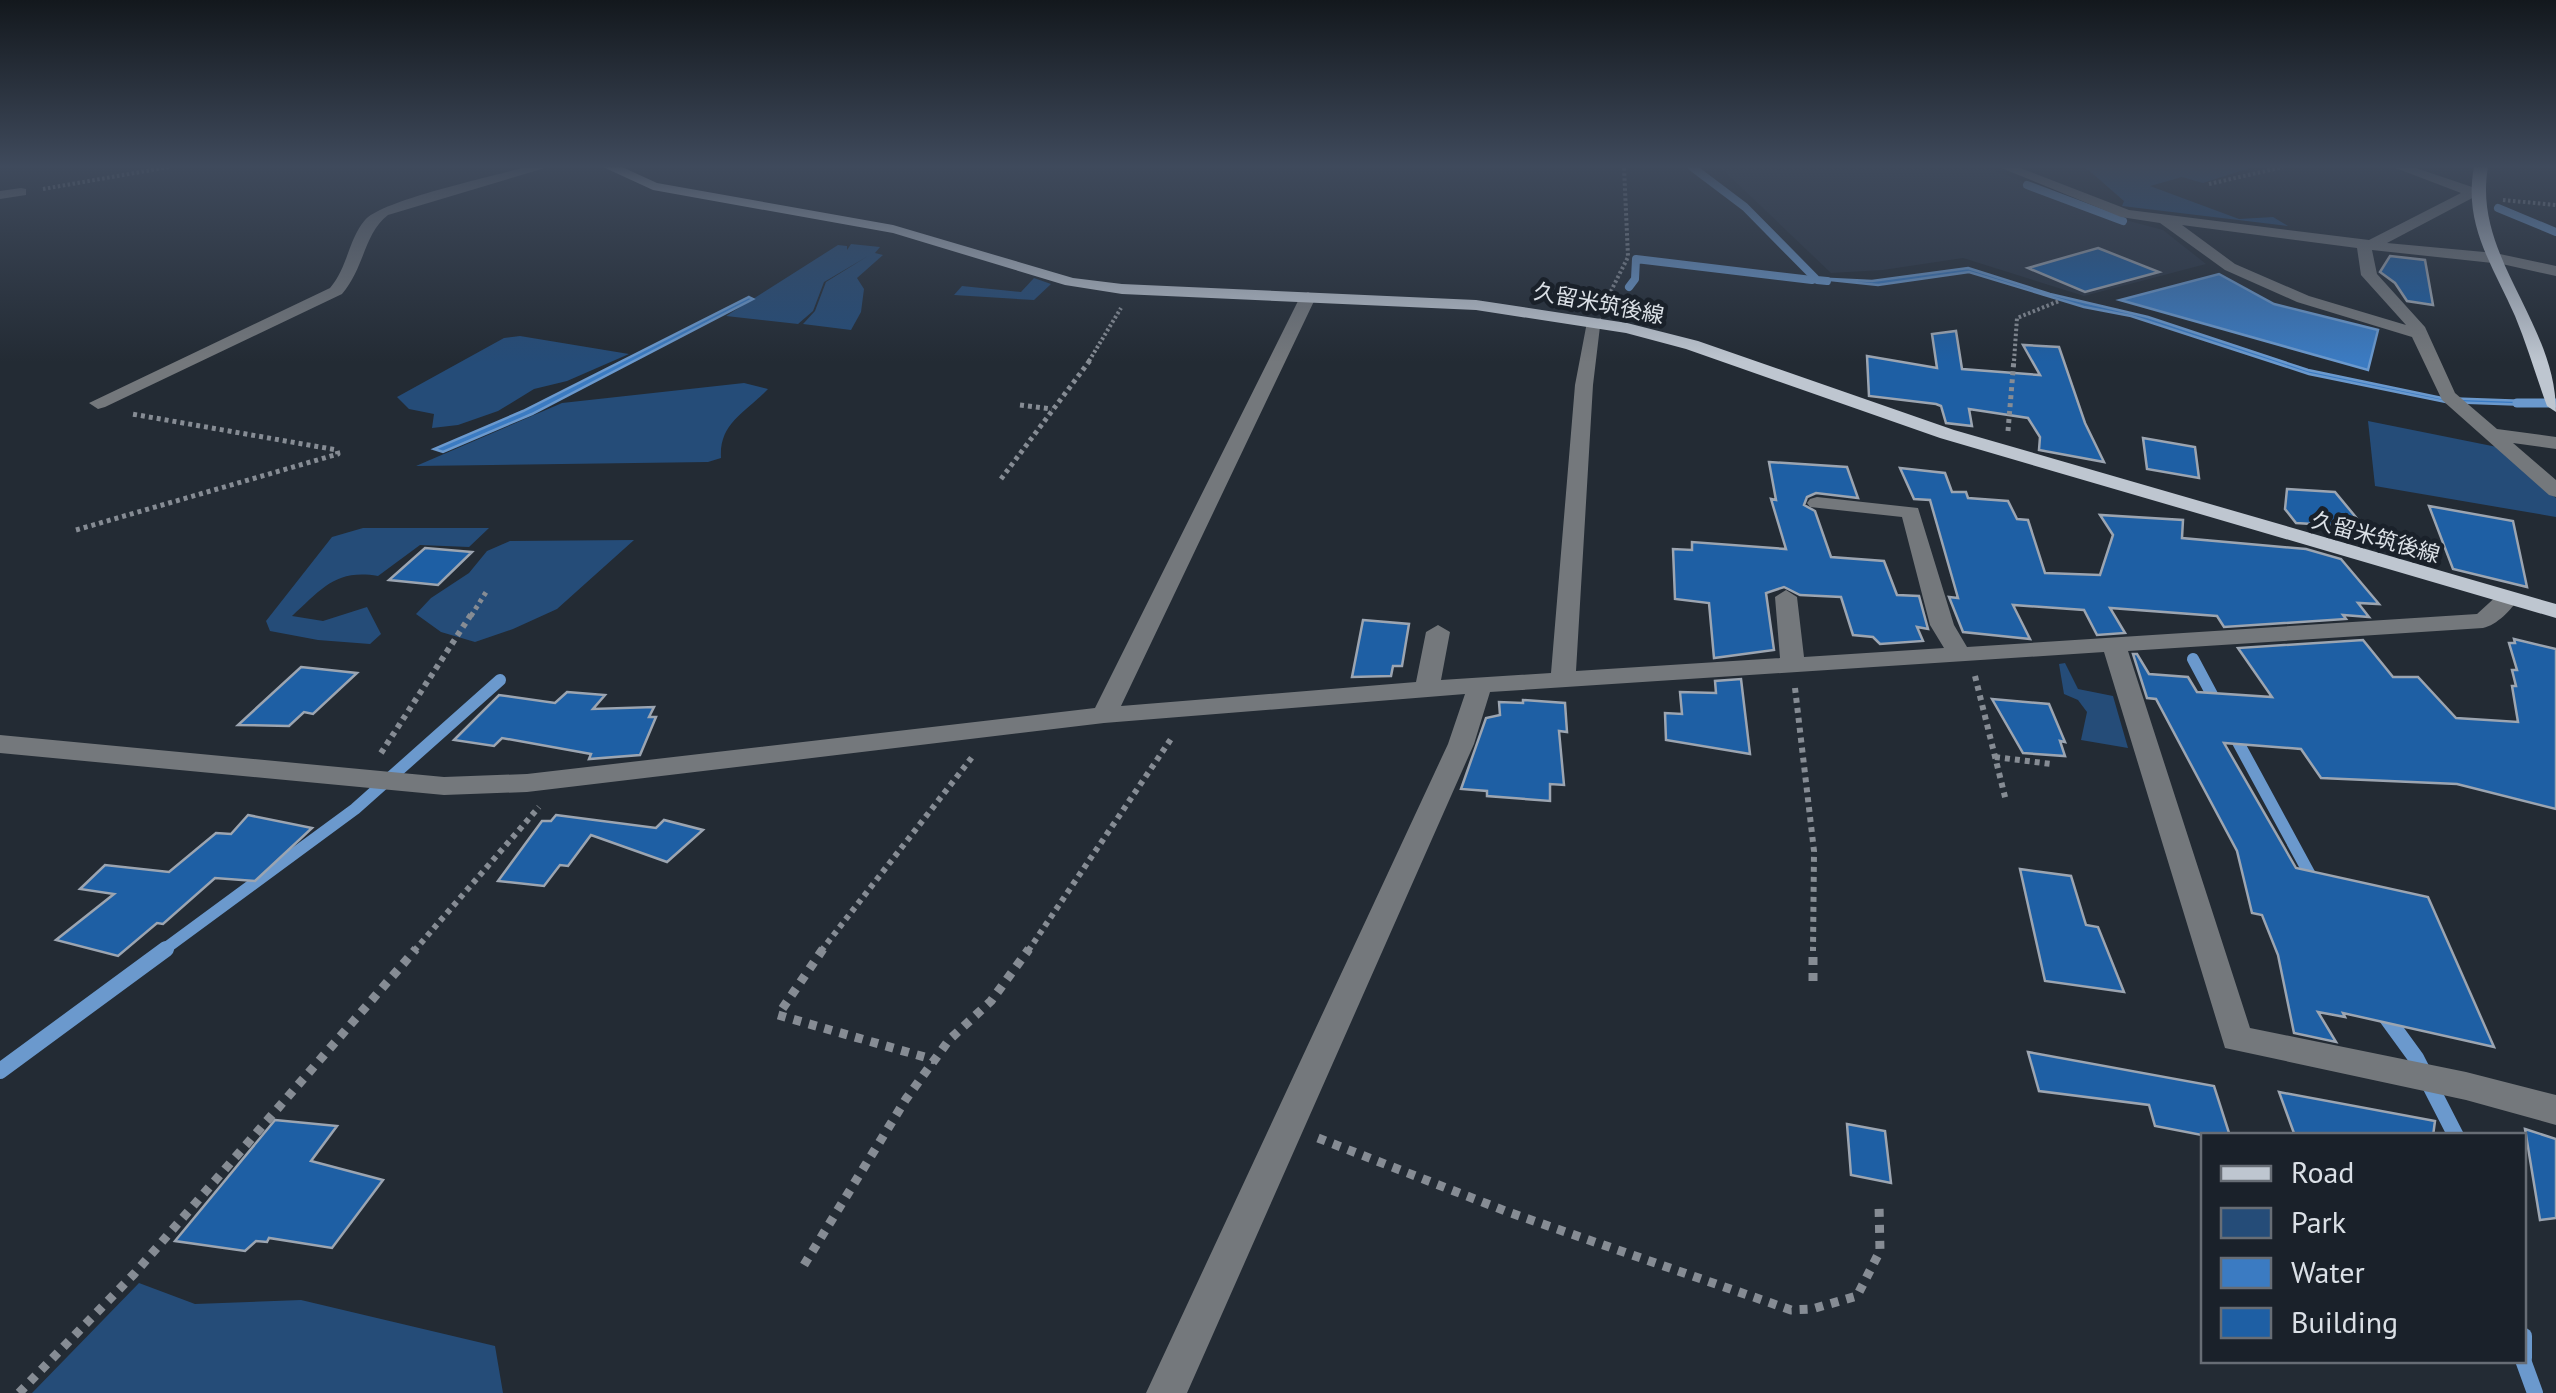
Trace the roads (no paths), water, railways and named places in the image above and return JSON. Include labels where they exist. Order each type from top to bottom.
[{"type":"main road","name":"久留米筑後線","points":[[900,232],[1071,282],[1132,289],[1476,306],[1595,322],[1692,345],[2006,452],[2556,611]]},
{"type":"main road","points":[[2483,232],[2524,318],[2556,406]]},
{"type":"street","points":[[98,403],[336,291],[352,270],[363,232]]},
{"type":"street","points":[[2181,232],[2230,267],[2317,304],[2419,334]]},
{"type":"street","points":[[2269,232],[2367,247],[2496,259],[2556,271]]},
{"type":"street","points":[[2316,232],[2338,241]]},
{"type":"street","points":[[2367,247],[2397,232]]},
{"type":"street","points":[[2367,247],[2369,275],[2417,327],[2448,396],[2556,491]]},
{"type":"street","points":[[1104,714],[1308,298]]},
{"type":"street","points":[[1563,680],[1584,384],[1595,322]]},
{"type":"street","points":[[2491,434],[2556,444]]},
{"type":"street","points":[[1817,502],[1911,512],[1942,625],[1965,654]]},
{"type":"street","points":[[1786,597],[1793,671]]},
{"type":"street","points":[[0,744],[444,786],[526,783],[1104,714],[1563,680],[1793,671],[1965,654],[2483,621],[2508,598]]},
{"type":"street","points":[[1427,690],[1438,632]]},
{"type":"street","points":[[2114,645],[2237,1038],[2466,1086],[2556,1110]]},
{"type":"street","points":[[1166,1393],[1460,744],[1480,686]]},
{"type":"water","points":[[1968,268],[2050,294],[2148,317],[2308,370],[2442,398],[2526,401],[2531,405],[2446,402],[2309,374],[2131,316],[2084,307],[1969,272],[1878,285],[1811,278],[1872,281]]},
{"type":"water","points":[[2219,274],[2274,304],[2378,330],[2368,370],[2120,300]]},
{"type":"water","points":[[749,297],[753,299],[532,414],[443,452],[434,449],[523,411]]},
{"type":"waterway","points":[[1770,232],[1817,280],[1827,281]]},
{"type":"waterway","points":[[1629,287],[1635,279],[1636,259],[1812,280]]},
{"type":"waterway","points":[[2517,403],[2556,403]]},
{"type":"waterway","points":[[2193,659],[2217,704]]},
{"type":"waterway","points":[[162,951],[355,809],[500,680]]},
{"type":"waterway","points":[[2233,733],[2315,884]]},
{"type":"waterway","points":[[0,1071],[166,949]]},
{"type":"waterway","points":[[2384,1014],[2416,1058],[2454,1133]]},
{"type":"waterway","points":[[2524,1363],[2535,1393]]}]
